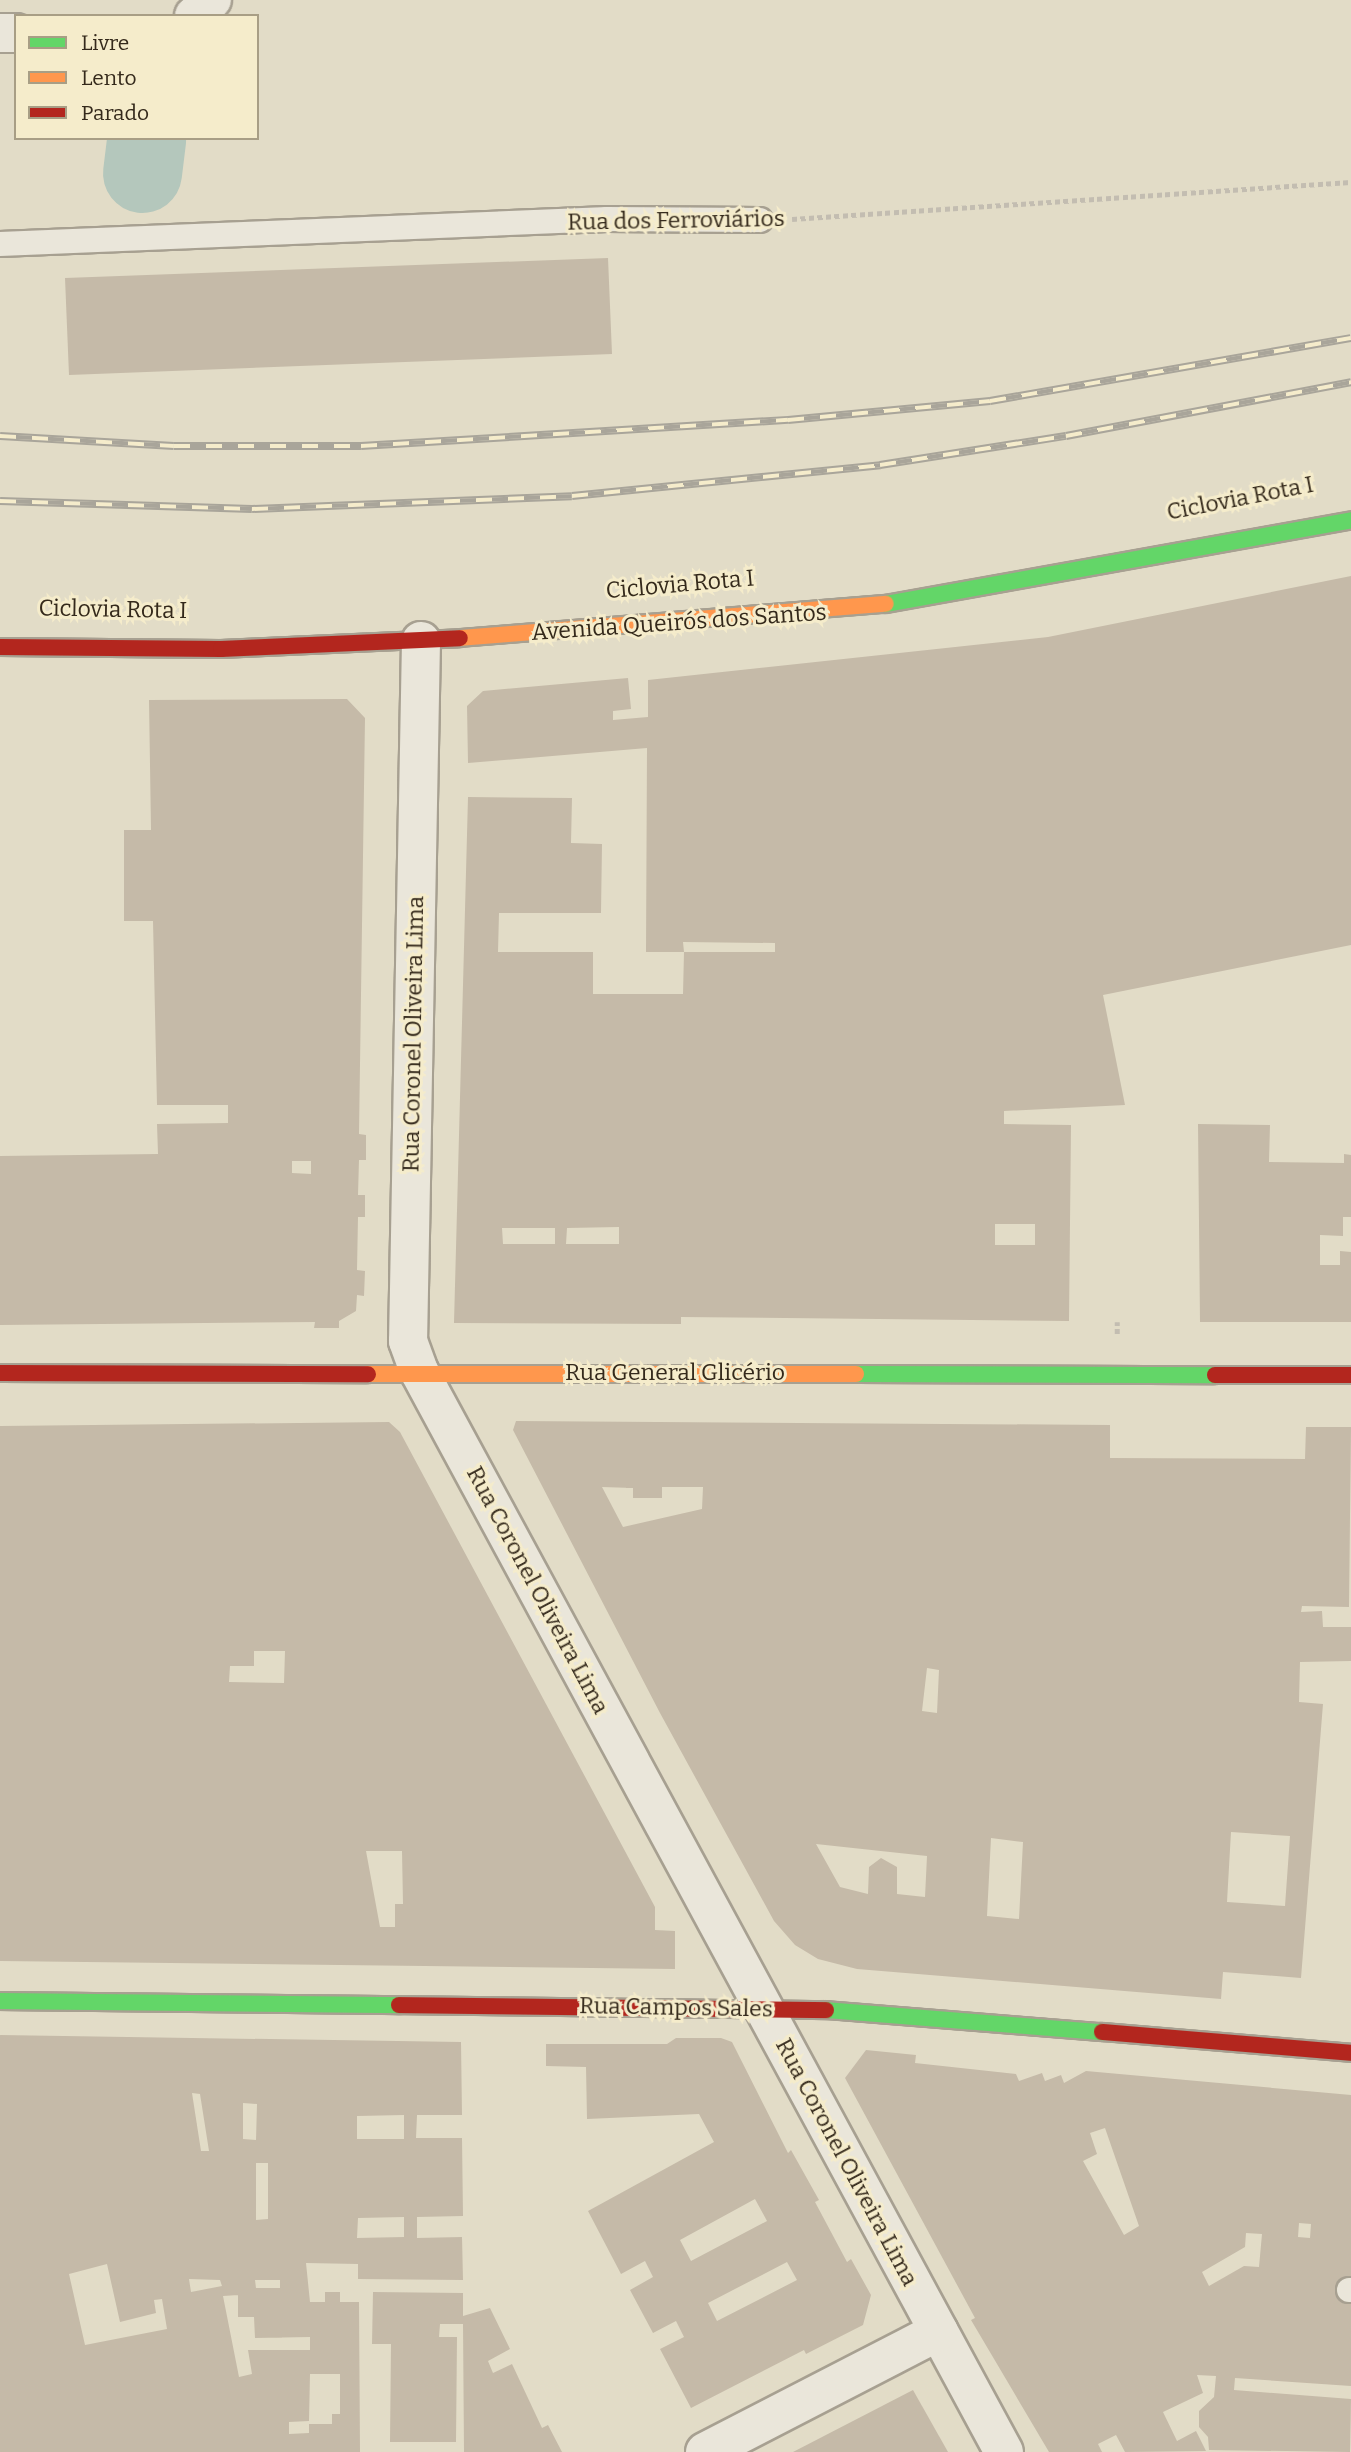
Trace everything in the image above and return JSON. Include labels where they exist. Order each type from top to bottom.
[{"type":"main road","name":"Avenida Queirós dos Santos","points":[[0,647],[221,649],[421,641],[729,620],[933,599],[1351,520]]},
{"type":"main road","name":"Rua General Glicério","points":[[0,1373],[419,1371],[1351,1375]]},
{"type":"main road","name":"Rua Campos Sales","points":[[0,2001],[764,2008],[887,2013],[1351,2053]]},
{"type":"street","points":[[196,14],[212,0]]},
{"type":"street","name":"Rua Coronel Oliveira Lima","points":[[421,641],[408,1341],[419,1371],[1004,2452]]},
{"type":"street","points":[[705,2452],[939,2331]]},
{"type":"lane","name":"Rua dos Ferroviários","points":[[0,244],[607,219],[760,220]]},
{"type":"path","name":"Rua dos Ferroviários","points":[[760,220],[1351,182]]},
{"type":"building","points":[[608,258],[612,354],[69,375],[65,278]]},
{"type":"building","points":[[1351,576],[1351,945],[1103,995],[1125,1105],[1004,1111],[1004,1124],[1071,1125],[1069,1321],[681,1317],[681,1324],[454,1323],[468,797],[572,798],[571,843],[602,844],[601,913],[499,913],[498,952],[593,952],[593,994],[683,994],[684,952],[646,952],[647,748],[468,763],[467,706],[483,691],[628,678],[631,709],[613,711],[613,720],[648,717],[648,680],[1048,637]],"holes":[[[683,942],[775,943],[775,952],[684,952]],[[995,1224],[1035,1224],[1035,1245],[995,1245]],[[619,1227],[619,1244],[566,1244],[567,1228]],[[502,1228],[555,1228],[555,1244],[503,1244]]]},
{"type":"building","points":[[347,699],[365,718],[359,1134],[366,1135],[366,1160],[359,1160],[358,1195],[365,1195],[365,1217],[358,1217],[357,1270],[365,1271],[364,1296],[357,1295],[356,1311],[339,1321],[339,1328],[314,1328],[315,1322],[0,1325],[0,1156],[158,1154],[157,1124],[228,1123],[228,1105],[157,1105],[153,921],[124,921],[124,830],[151,830],[149,700]],"holes":[[[292,1161],[311,1161],[311,1174],[292,1173]]]},
{"type":"building","points":[[1198,1124],[1270,1125],[1269,1162],[1344,1163],[1344,1154],[1351,1155],[1351,1217],[1343,1217],[1343,1236],[1320,1235],[1320,1265],[1340,1265],[1340,1251],[1351,1252],[1351,1322],[1200,1322]]},
{"type":"building","points":[[516,1421],[1110,1425],[1110,1458],[1305,1459],[1306,1427],[1351,1427],[1349,1607],[1302,1606],[1301,1612],[1322,1611],[1323,1627],[1351,1627],[1351,1661],[1300,1662],[1299,1702],[1323,1704],[1301,1978],[1223,1972],[1221,1999],[857,1969],[818,1959],[795,1945],[774,1921],[660,1713],[513,1430]],"holes":[[[602,1487],[633,1488],[633,1498],[662,1498],[662,1487],[703,1487],[702,1509],[623,1527]],[[927,1668],[939,1670],[937,1713],[922,1711]],[[1231,1832],[1290,1836],[1285,1906],[1227,1902]],[[991,1838],[1023,1842],[1019,1919],[987,1916]],[[816,1844],[927,1856],[925,1897],[897,1894],[897,1867],[881,1858],[869,1867],[868,1894],[840,1887]]]},
{"type":"building","points":[[389,1422],[400,1432],[655,1907],[655,1930],[675,1931],[675,1969],[0,1961],[0,1426]],"holes":[[[254,1651],[285,1651],[284,1683],[229,1682],[230,1666],[254,1666]],[[366,1851],[402,1851],[403,1904],[395,1904],[395,1927],[380,1927]]]},
{"type":"building","points":[[0,2035],[461,2042],[462,2115],[417,2115],[416,2138],[462,2138],[463,2216],[417,2217],[417,2238],[462,2237],[463,2280],[358,2279],[358,2264],[306,2263],[310,2302],[325,2302],[325,2292],[340,2292],[340,2302],[359,2302],[360,2452],[0,2452]],"holes":[[[192,2093],[200,2094],[209,2151],[201,2151]],[[243,2103],[257,2104],[256,2140],[243,2139]],[[404,2115],[404,2139],[357,2139],[357,2116]],[[256,2163],[268,2163],[268,2219],[256,2220]],[[404,2217],[404,2237],[357,2238],[358,2218]],[[107,2264],[120,2322],[156,2313],[154,2300],[162,2299],[167,2329],[85,2345],[69,2274]],[[189,2279],[220,2280],[222,2286],[191,2292]],[[255,2280],[280,2280],[280,2288],[256,2288]],[[238,2295],[238,2317],[254,2317],[255,2338],[310,2337],[310,2350],[248,2350],[252,2374],[239,2377],[223,2296]],[[310,2374],[340,2374],[340,2414],[332,2414],[332,2424],[309,2424],[309,2433],[289,2434],[289,2422],[309,2421]]]},
{"type":"building","points":[[676,2038],[721,2038],[732,2042],[788,2153],[791,2150],[819,2200],[815,2202],[847,2262],[851,2259],[871,2295],[863,2325],[806,2354],[804,2350],[691,2408],[660,2349],[684,2337],[676,2321],[653,2333],[630,2290],[653,2277],[645,2261],[621,2274],[588,2211],[714,2142],[699,2114],[587,2119],[586,2067],[546,2066],[546,2044],[667,2044]],"holes":[[[755,2199],[767,2221],[691,2261],[680,2240]],[[787,2262],[797,2280],[717,2321],[708,2303]]]},
{"type":"building","points":[[866,2050],[916,2055],[915,2063],[1016,2074],[1019,2081],[1042,2073],[1045,2081],[1061,2075],[1064,2083],[1086,2071],[1351,2095],[1351,2386],[1235,2378],[1234,2390],[1351,2399],[1350,2452],[1209,2450],[1208,2437],[1199,2427],[1199,2411],[1214,2397],[1216,2376],[1197,2375],[1203,2393],[1163,2412],[1177,2441],[1196,2431],[1206,2451],[1125,2452],[1116,2435],[1098,2444],[1102,2452],[1049,2452],[971,2320],[975,2318],[845,2078]],"holes":[[[1105,2128],[1139,2226],[1124,2235],[1083,2161],[1097,2154],[1090,2133]],[[1299,2223],[1311,2224],[1310,2238],[1298,2237]],[[1246,2233],[1262,2234],[1259,2267],[1244,2266],[1209,2286],[1202,2272],[1245,2247]]]},
{"type":"building","points":[[373,2292],[463,2293],[463,2316],[490,2308],[510,2349],[488,2361],[493,2373],[512,2364],[542,2428],[548,2425],[562,2452],[464,2452],[463,2324],[440,2324],[439,2337],[457,2337],[456,2442],[390,2442],[391,2344],[372,2344]]},
{"type":"building","points":[[913,2390],[948,2452],[793,2452]]},
{"type":"waterway","points":[[142,173],[146,140]]},
{"type":"railway","points":[[0,436],[174,446],[361,446],[788,420],[990,401],[1351,338]]},
{"type":"railway","points":[[0,501],[252,509],[572,496],[880,465],[1066,436],[1351,382]]},
{"type":"traffic: fast","points":[[886,604],[1351,520]]},
{"type":"traffic: fast","points":[[856,1374],[1215,1375]]},
{"type":"traffic: fast","points":[[0,2001],[399,2005]]},
{"type":"traffic: fast","points":[[826,2010],[1102,2032]]},
{"type":"traffic: slow","points":[[460,638],[886,604]]},
{"type":"traffic: slow","points":[[368,1374],[856,1374]]},
{"type":"traffic: jam","points":[[0,647],[221,649],[460,638]]},
{"type":"traffic: jam","points":[[0,1373],[368,1374]]},
{"type":"traffic: jam","points":[[1215,1375],[1351,1375]]},
{"type":"traffic: jam","points":[[399,2005],[826,2010]]},
{"type":"traffic: jam","points":[[1102,2032],[1351,2053]]}]
